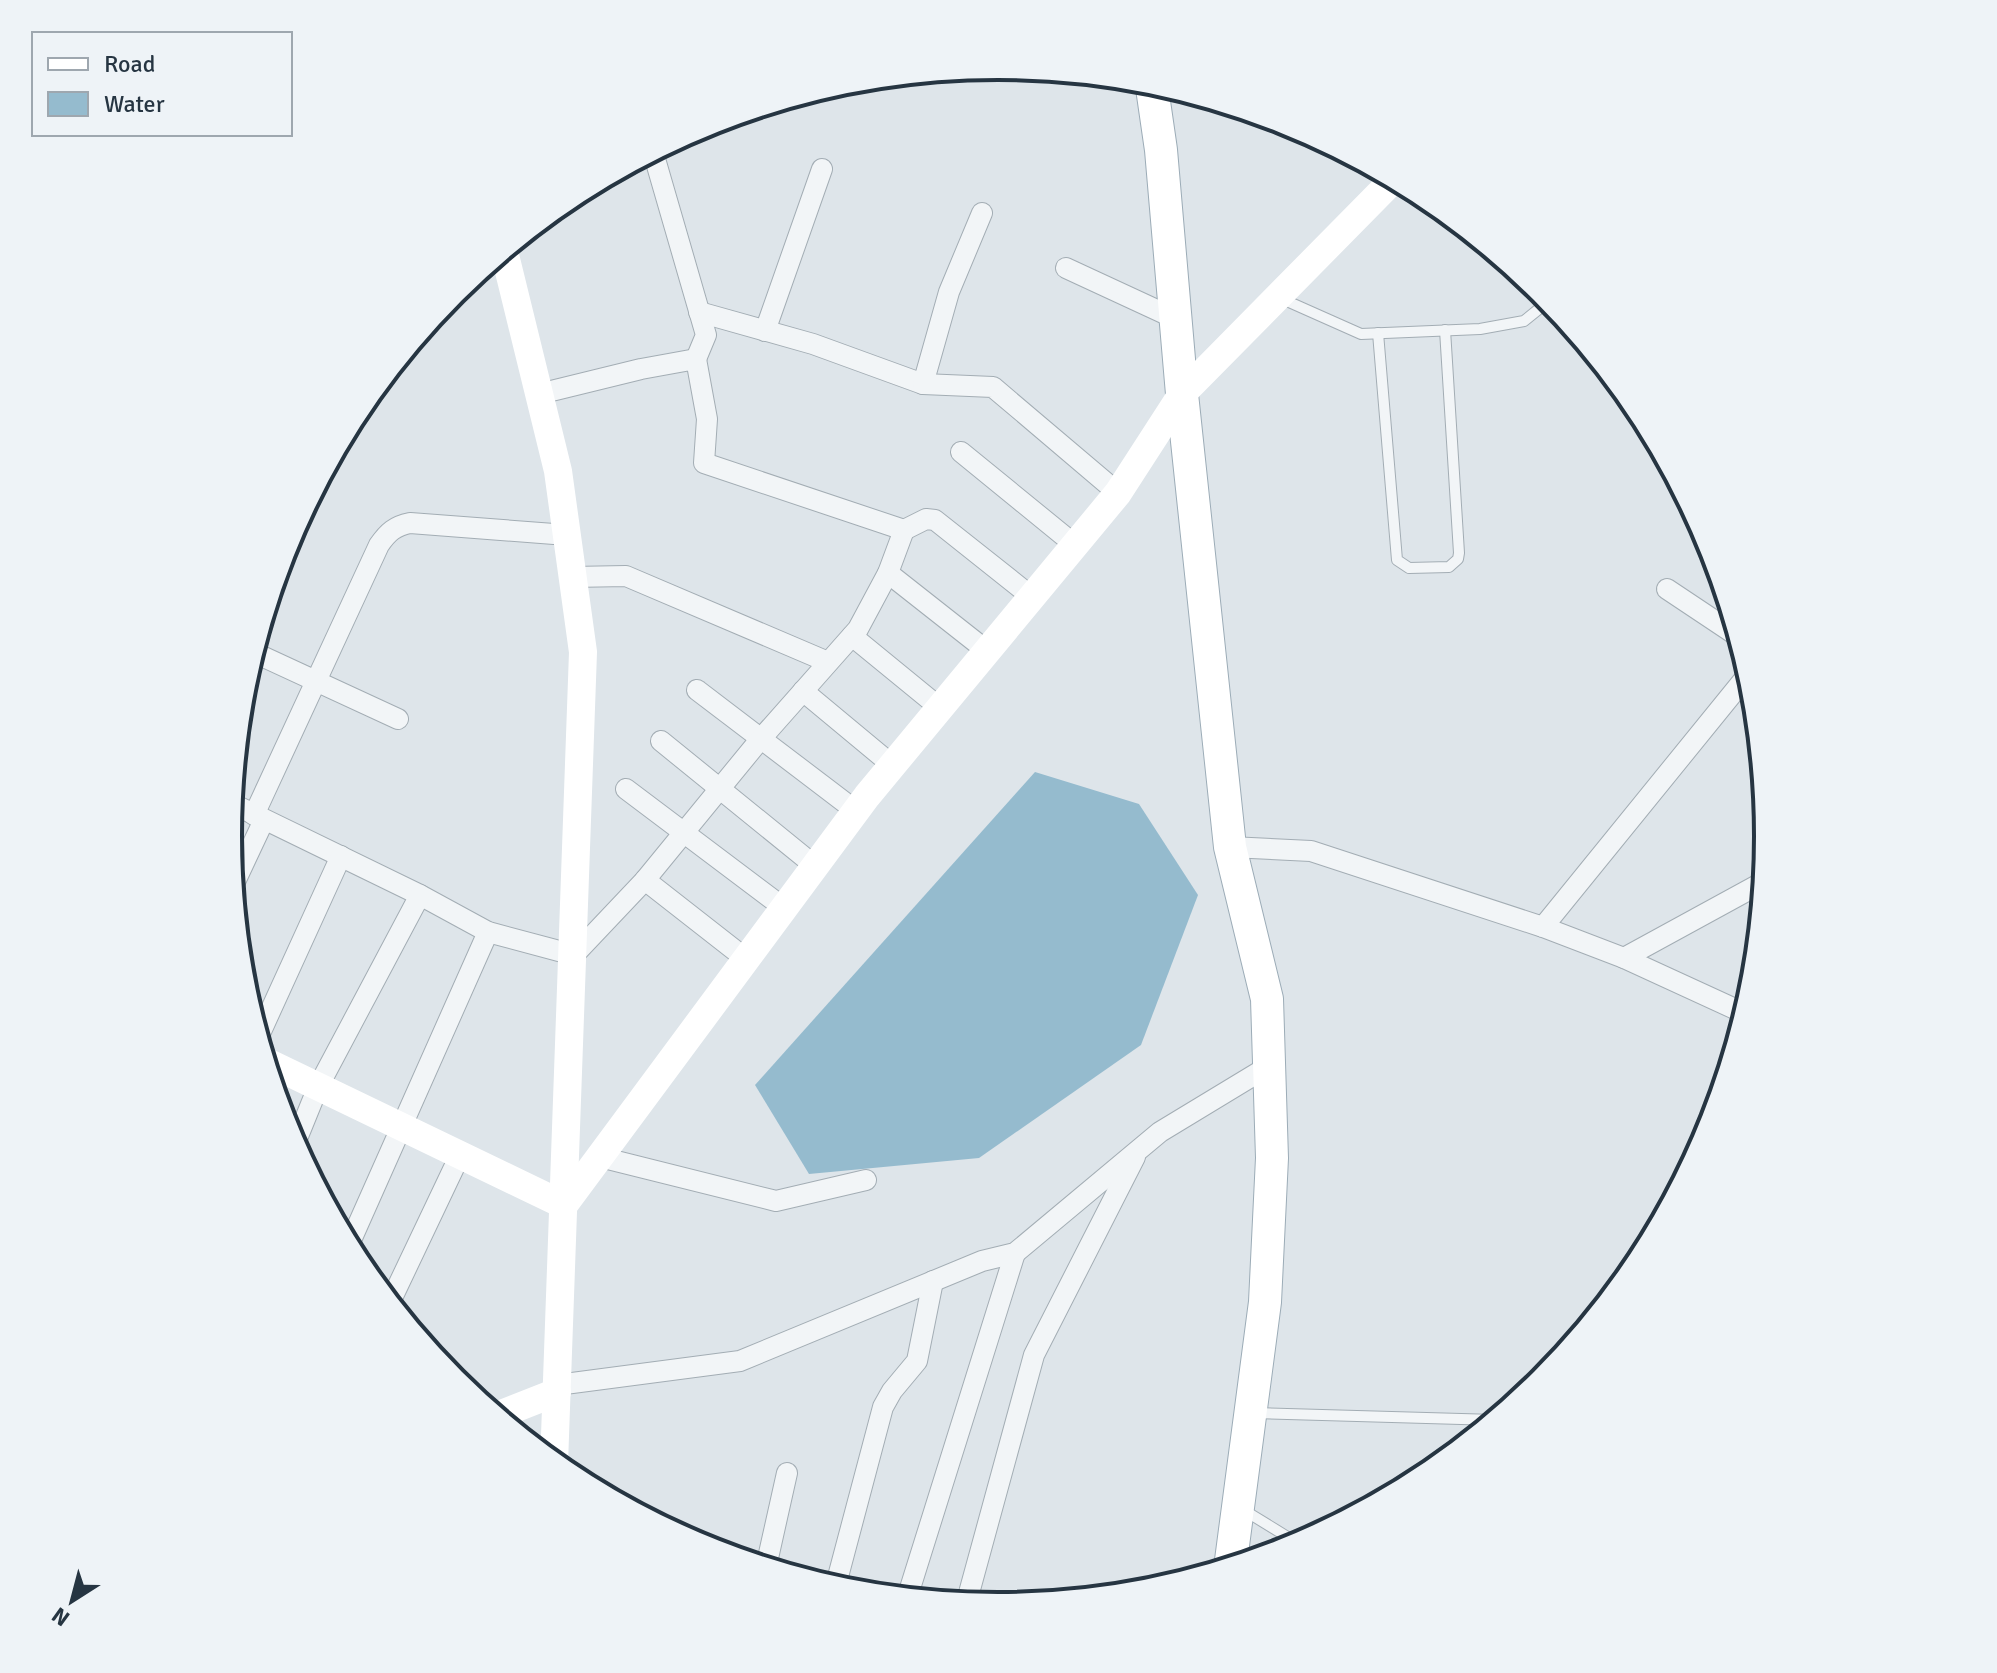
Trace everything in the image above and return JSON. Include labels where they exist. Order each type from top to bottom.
[{"type":"main road","points":[[1153,97],[1172,258],[1174,318],[1230,847],[1267,999],[1272,1158],[1265,1302],[1232,1556]]},
{"type":"main road","points":[[564,1205],[856,811],[1118,493],[1182,394],[1386,187]]},
{"type":"main road","points":[[507,262],[558,471],[583,652],[555,1449]]},
{"type":"main road","points":[[278,1068],[564,1205]]},
{"type":"main road","points":[[507,1411],[557,1388]]},
{"type":"street","points":[[656,162],[706,335],[696,359],[707,419],[704,463],[904,530]]},
{"type":"street","points":[[765,331],[822,169]]},
{"type":"street","points":[[923,384],[949,292],[982,213]]},
{"type":"street","points":[[1066,268],[1174,318]]},
{"type":"street","points":[[699,312],[813,344],[923,384],[993,387],[1118,493]]},
{"type":"street","points":[[539,394],[696,359]]},
{"type":"street","points":[[961,452],[1075,545]]},
{"type":"street","points":[[243,809],[420,895],[488,932],[574,955],[645,880],[762,737],[852,636],[888,573],[904,530],[926,519],[935,520],[1032,597]]},
{"type":"street","points":[[243,860],[316,682],[379,545],[397,526],[410,523],[567,535]]},
{"type":"street","points":[[888,573],[987,651]]},
{"type":"street","points":[[572,577],[626,576],[828,662]]},
{"type":"street","points":[[1667,589],[1725,628]]},
{"type":"street","points":[[852,636],[940,708]]},
{"type":"street","points":[[264,657],[398,719]]},
{"type":"street","points":[[1543,927],[1739,685]]},
{"type":"street","points":[[697,690],[856,811]]},
{"type":"street","points":[[803,691],[892,765]]},
{"type":"street","points":[[661,741],[815,866]]},
{"type":"street","points":[[626,789],[784,908]]},
{"type":"street","points":[[1230,847],[1311,851],[1543,927],[1624,958],[1734,1009]]},
{"type":"street","points":[[266,1021],[341,856]]},
{"type":"street","points":[[645,880],[746,959]]},
{"type":"street","points":[[1624,958],[1753,888]]},
{"type":"street","points":[[301,1129],[318,1087],[420,895]]},
{"type":"street","points":[[354,1233],[488,932]]},
{"type":"street","points":[[557,1388],[740,1361],[982,1261],[1015,1253],[1160,1132],[1269,1066]]},
{"type":"street","points":[[969,1592],[1034,1355],[1138,1150]]},
{"type":"street","points":[[395,1292],[460,1155]]},
{"type":"street","points":[[600,1157],[776,1201],[866,1180]]},
{"type":"street","points":[[910,1588],[1015,1253]]},
{"type":"street","points":[[838,1575],[883,1407],[917,1361],[933,1281]]},
{"type":"street","points":[[768,1557],[787,1473]]},
{"type":"lane","points":[[1278,297],[1353,332],[1480,329],[1524,321],[1539,309]]},
{"type":"lane","points":[[1378,333],[1397,560],[1409,568],[1449,567],[1455,564],[1459,553],[1451,330]]},
{"type":"lane","points":[[1251,1413],[1480,1420]]},
{"type":"lane","points":[[1238,1507],[1286,1536]]},
{"type":"water","points":[[1035,772],[1139,804],[1198,895],[1141,1045],[979,1158],[809,1174],[755,1085]]}]
